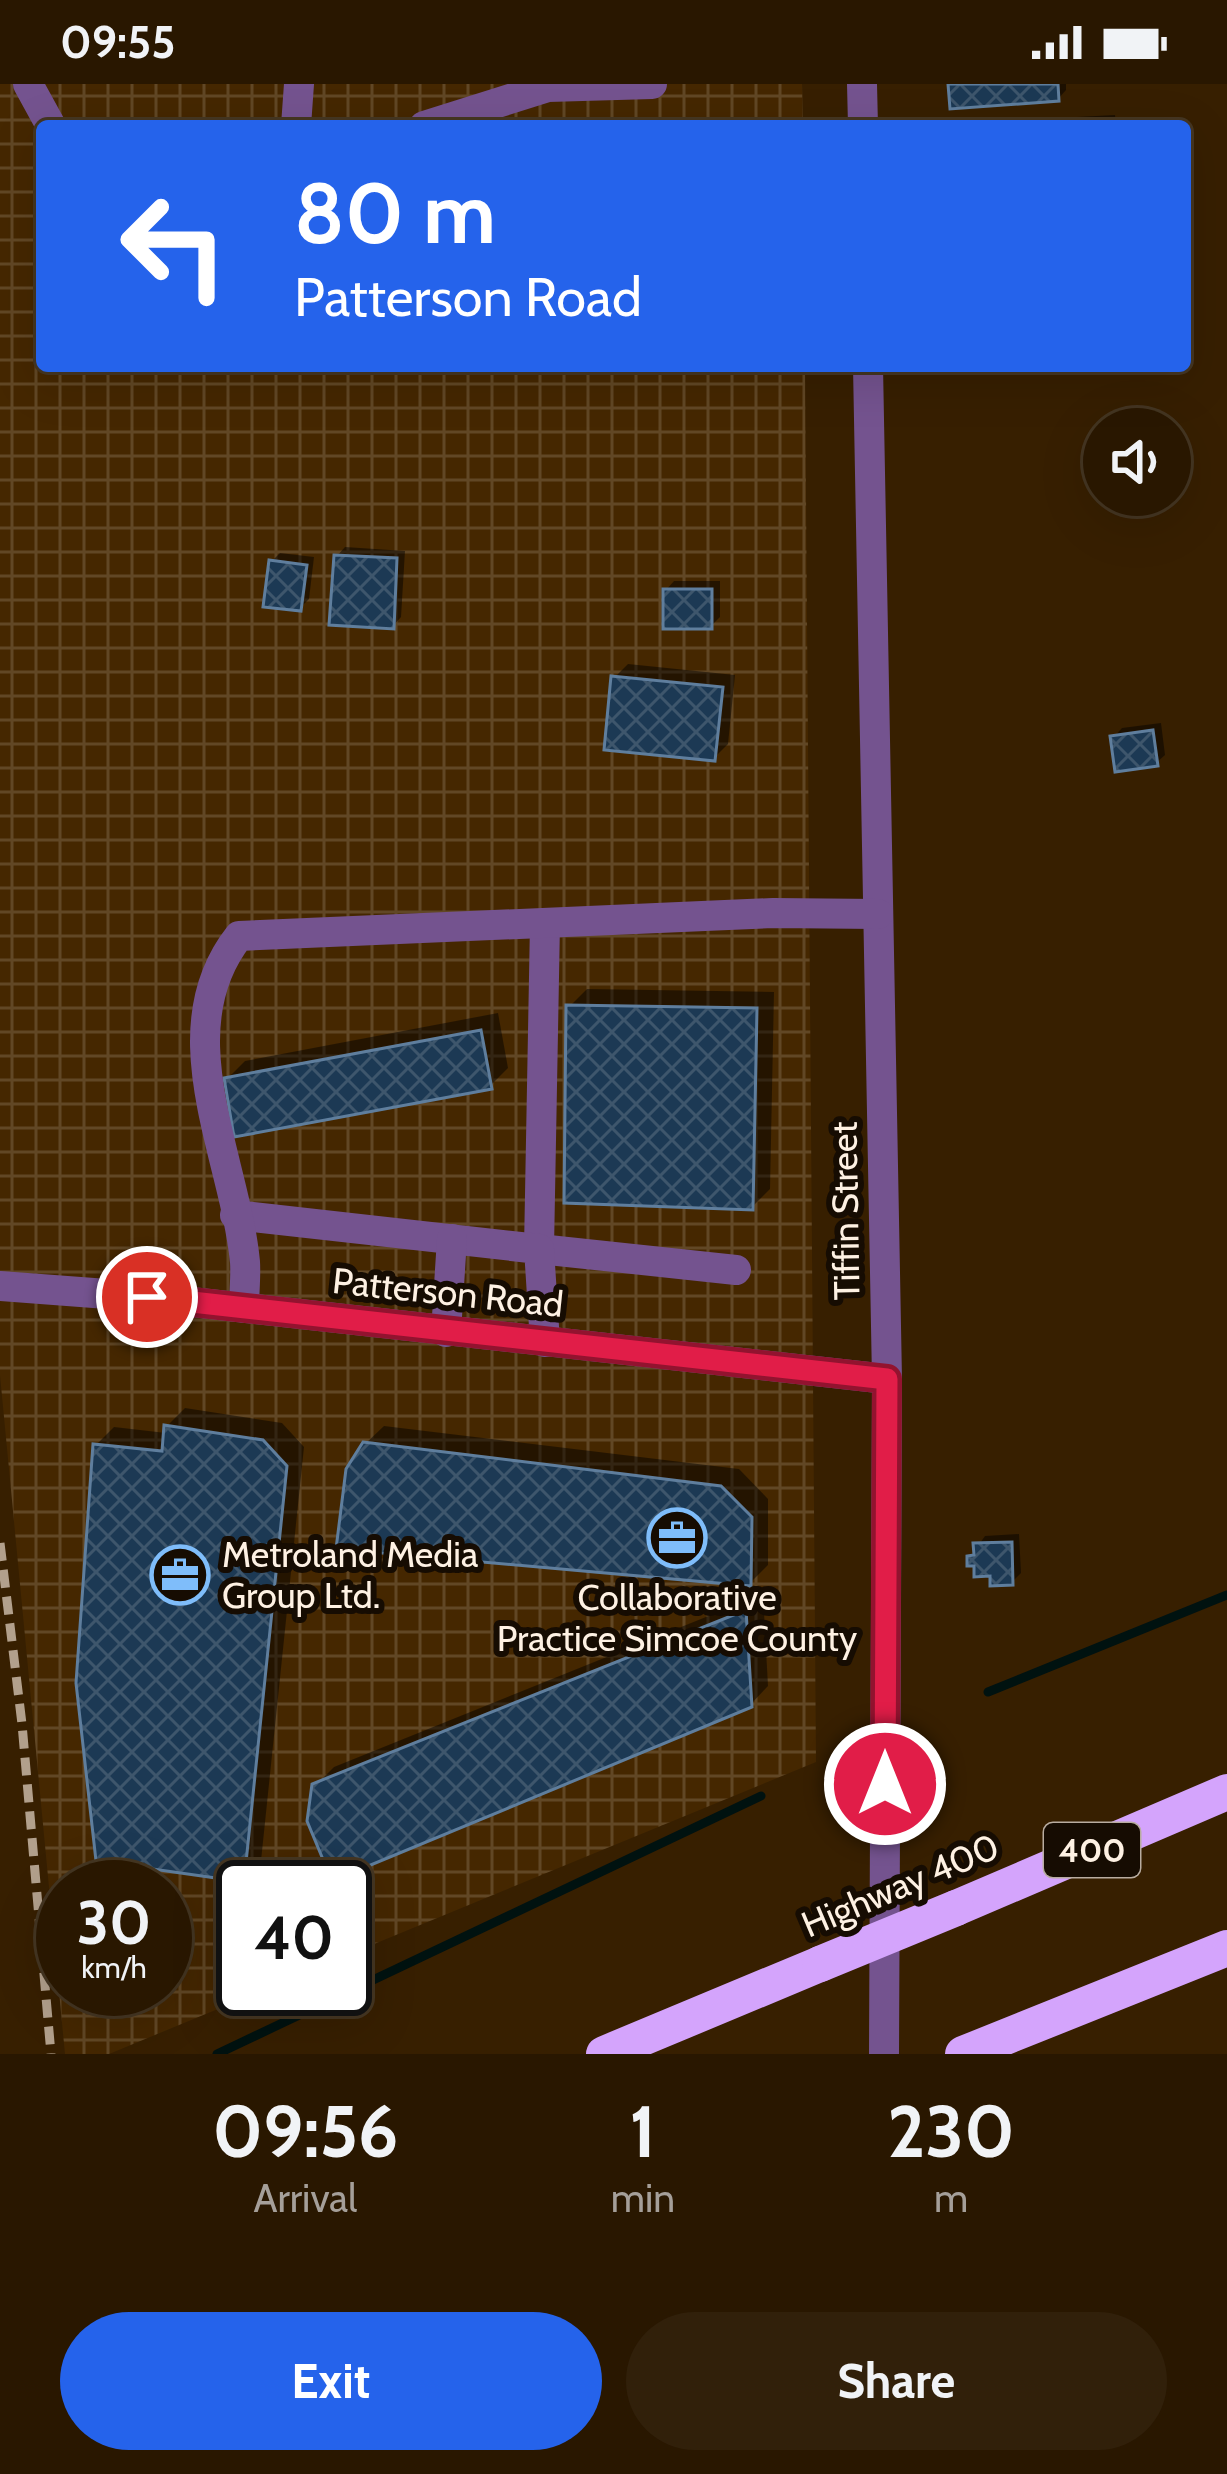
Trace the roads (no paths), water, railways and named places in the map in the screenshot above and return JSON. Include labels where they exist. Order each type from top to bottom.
[{"type":"highway","name":"Highway 400","points":[[604,2054],[1227,1792]]},
{"type":"highway","points":[[963,2054],[1227,1948]]},
{"type":"street","points":[[28,84],[48,120]]},
{"type":"street","points":[[296,120],[299,84]]},
{"type":"street","points":[[443,120],[548,87],[652,84]]},
{"type":"street","points":[[862,84],[863,120]]},
{"type":"street","name":"Tiffin Street","points":[[868,372],[887,1379],[884,2054]]},
{"type":"street","points":[[244,1309],[244,1260],[207,1085],[207,1018],[218,963],[239,936],[772,913],[878,914]]},
{"type":"street","points":[[545,923],[539,1249],[545,1342]]},
{"type":"street","points":[[235,1215],[736,1270]]},
{"type":"street","points":[[446,1332],[452,1239]]},
{"type":"street","name":"Patterson Road","points":[[0,1286],[887,1379]]},
{"type":"waterway","points":[[988,1692],[1227,1595]]},
{"type":"waterway","points":[[217,2054],[761,1796]]},
{"type":"railway","points":[[0,1543],[22,1724],[51,2054]]},
{"type":"place","name":"Collaborative Practice Simcoe County","points":[[677,1538]]},
{"type":"place","name":"Metroland Media Group Ltd.","points":[[180,1575]]}]
